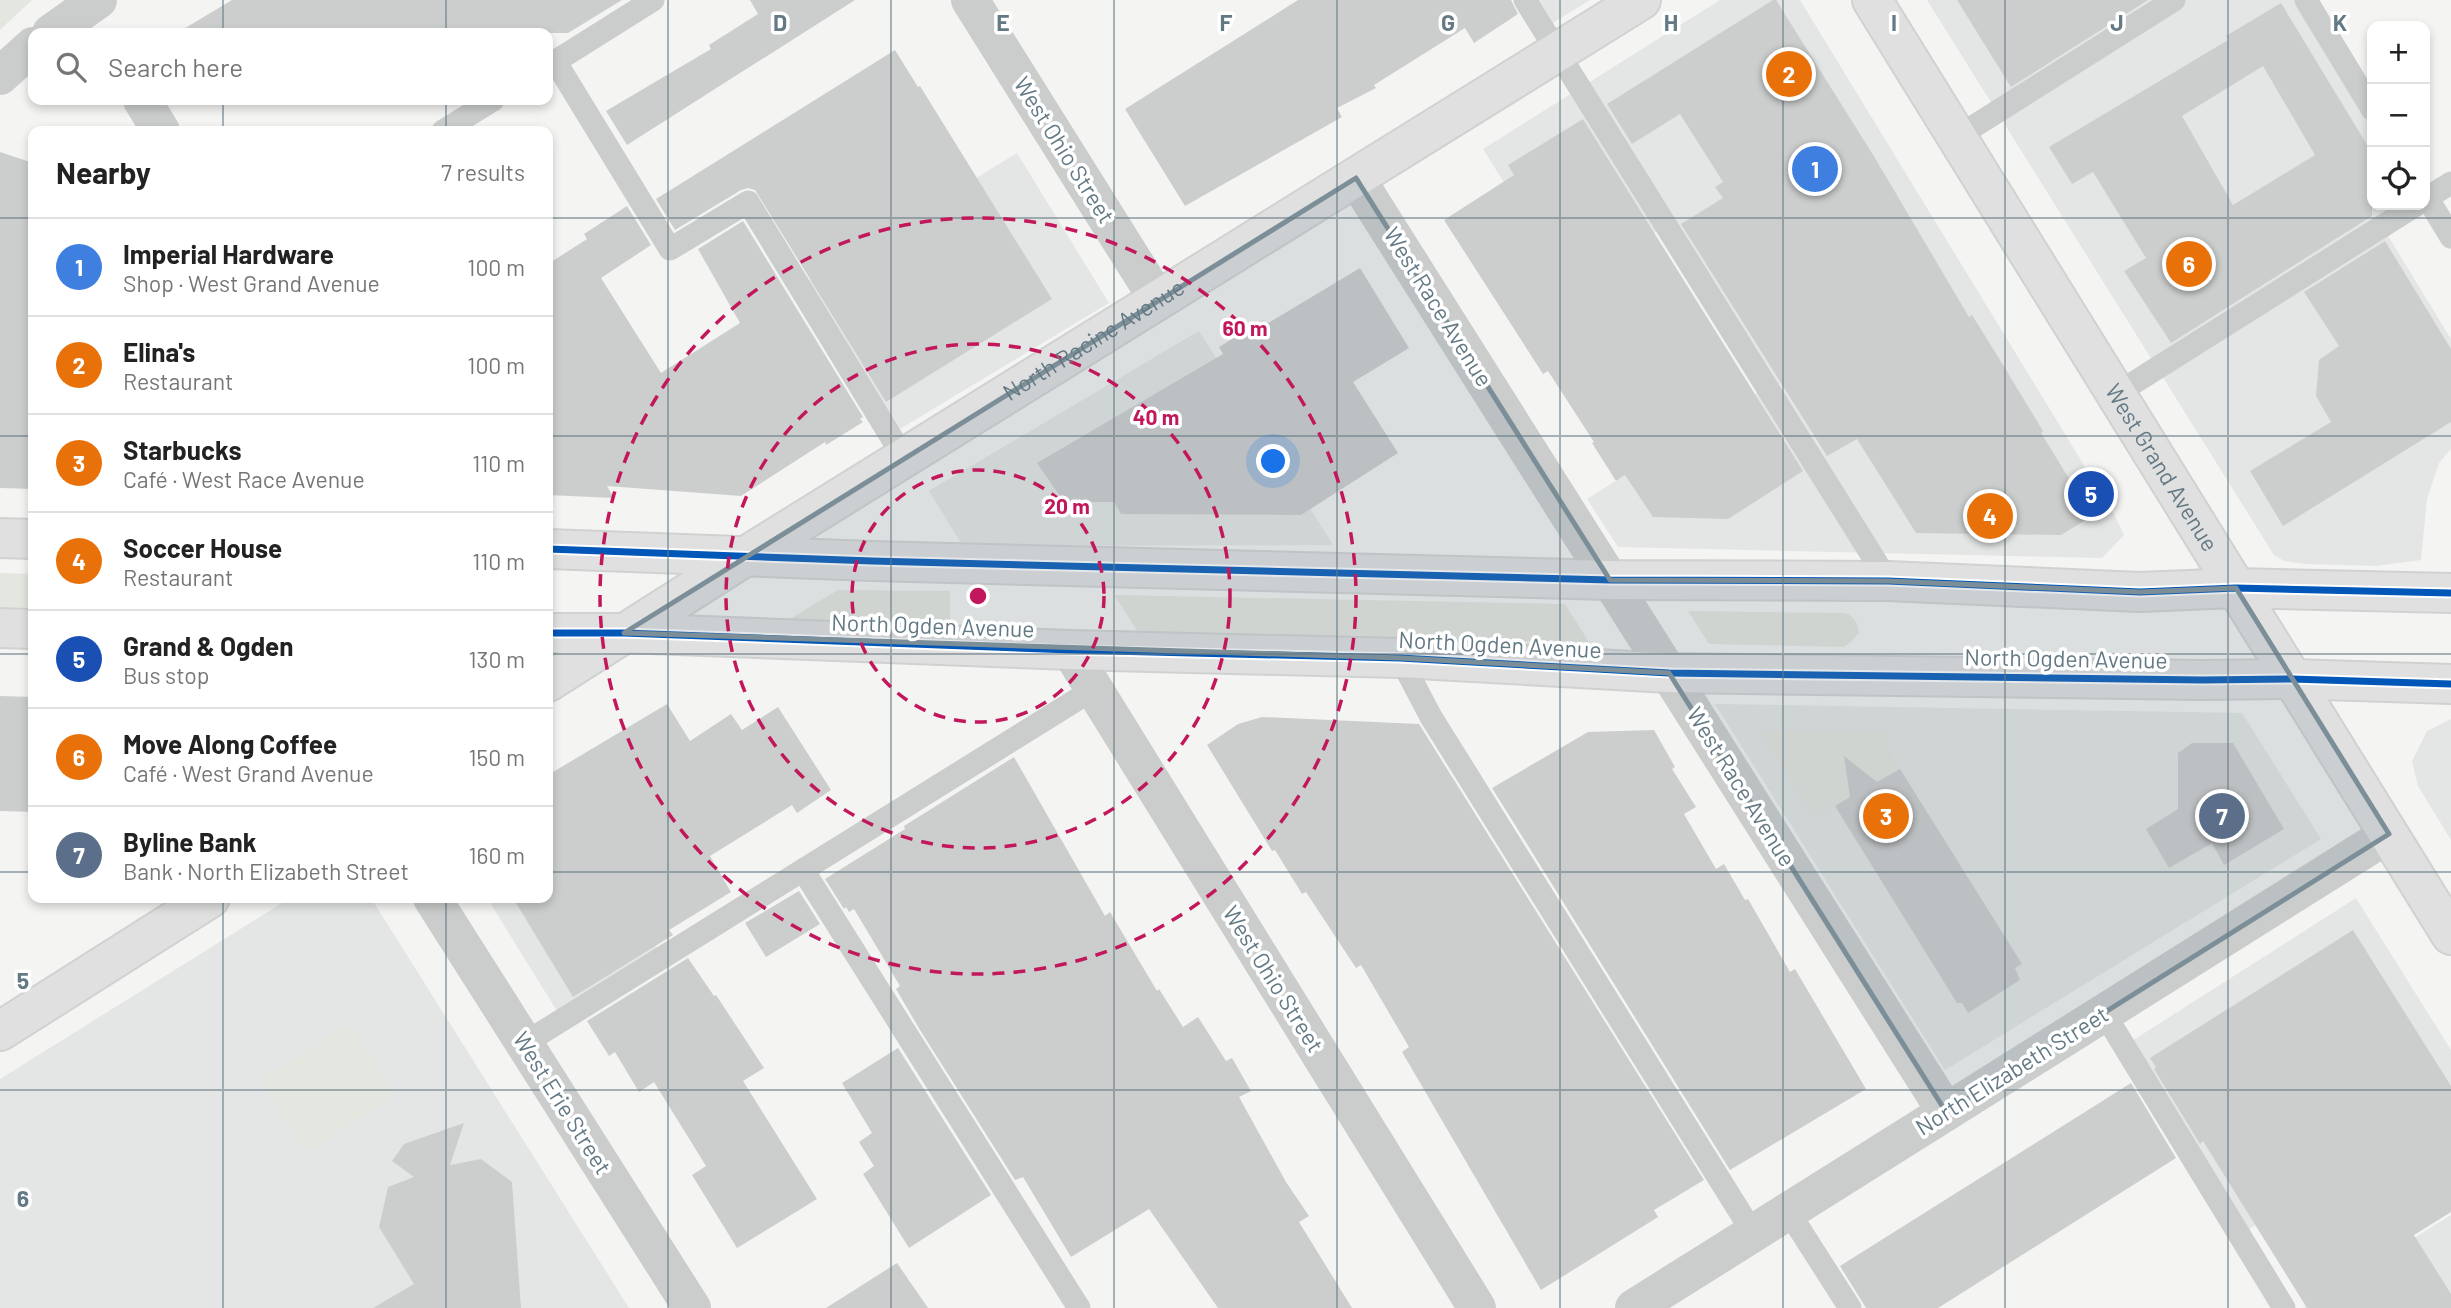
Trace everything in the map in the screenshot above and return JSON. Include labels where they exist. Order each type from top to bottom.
[{"type":"main road","name":"North Racine Avenue","points":[[553,679],[746,556],[1642,0]]},
{"type":"main road","name":"West Grand Avenue","points":[[1872,0],[2451,935]]},
{"type":"main road","points":[[0,538],[28,539]]},
{"type":"main road","points":[[553,549],[1610,580],[1888,581],[2140,592],[2236,588],[2451,593]]},
{"type":"main road","points":[[0,628],[28,629]]},
{"type":"main road","name":"North Ogden Avenue","points":[[553,633],[1400,658],[1669,673],[2292,679],[2451,684]]},
{"type":"main road","points":[[0,1031],[202,903]]},
{"type":"street","name":"West Ohio Street","points":[[970,0],[1158,300]]},
{"type":"street","points":[[63,28],[95,14]]},
{"type":"street","points":[[0,76],[28,51]]},
{"type":"street","points":[[145,105],[158,126]]},
{"type":"street","name":"West Race Avenue","points":[[1356,178],[1946,1112]]},
{"type":"street","name":"West Ohio Street","points":[[1070,650],[1477,1308]]},
{"type":"street","name":"North Elizabeth Street","points":[[1634,1308],[2389,834]]},
{"type":"street","name":"West Erie Street","points":[[435,903],[692,1308]]},
{"type":"lane","points":[[553,62],[653,0]]},
{"type":"lane","points":[[1525,0],[1888,581]]},
{"type":"lane","points":[[2306,0],[2367,101]]},
{"type":"lane","points":[[1957,137],[2171,1]]},
{"type":"lane","points":[[553,66],[670,249],[748,202],[904,458]]},
{"type":"lane","points":[[451,126],[485,105]]},
{"type":"lane","points":[[2430,195],[2451,183]]},
{"type":"lane","points":[[2430,208],[2451,237]]},
{"type":"lane","points":[[2116,394],[2406,210]]},
{"type":"lane","points":[[1400,658],[1431,717],[1754,1233]]},
{"type":"lane","points":[[525,1043],[1094,689]]},
{"type":"lane","points":[[803,870],[1079,1308]]},
{"type":"lane","points":[[2104,1013],[2284,1308]]},
{"type":"lane","points":[[1788,1211],[1850,1308]]},
{"type":"highlighted area","points":[[1356,178],[1610,580],[1888,581],[2140,592],[2236,588],[2389,834],[1946,1112],[1669,673],[1400,658],[624,633]]},
{"type":"shaded area","points":[[0,0],[32,0],[0,30]]},
{"type":"shaded area","points":[[1525,0],[1590,0],[1543,29]]},
{"type":"shaded area","points":[[1720,0],[1800,0],[2115,516],[2124,535],[2102,558],[1618,547],[1587,499],[1766,387],[1665,226],[1569,286],[1483,149]]},
{"type":"shaded area","points":[[1927,0],[2306,0],[2367,101],[2367,210],[2408,210],[2382,226],[2451,339],[2451,449],[2439,463],[2427,499],[2421,560],[2376,566],[2305,564],[2284,561],[2274,555]]},
{"type":"shaded area","points":[[1017,153],[1109,303],[890,435],[799,286]]},
{"type":"shaded area","points":[[1199,331],[1333,545],[963,546],[929,491]]},
{"type":"shaded area","points":[[0,573],[28,574],[28,608],[0,607]]},
{"type":"shaded area","points":[[838,590],[950,591],[950,631],[783,623]]},
{"type":"shaded area","points":[[1114,595],[1565,604],[1589,642],[1140,635]]},
{"type":"shaded area","points":[[1688,611],[1845,613],[1855,620],[1859,633],[1844,647],[1709,644]]},
{"type":"shaded area","points":[[1715,704],[2242,713],[2321,839],[1945,1070]]},
{"type":"shaded area","points":[[2451,719],[2451,840],[2418,786],[2412,761],[2427,731]]},
{"type":"shaded area","points":[[1760,731],[1887,731],[1889,752],[1900,769],[1815,819]]},
{"type":"shaded area","points":[[553,784],[663,957],[562,1019],[490,903],[553,903]]},
{"type":"shaded area","points":[[2356,898],[2451,1050],[2451,1096],[2240,1235],[2124,1046]]},
{"type":"shaded area","points":[[282,903],[374,903],[629,1308],[0,1308],[0,1079]]},
{"type":"shaded area","points":[[348,1024],[394,1095],[308,1151],[261,1081]]},
{"type":"shaded area","points":[[2451,1215],[2451,1308],[2303,1308]]},
{"type":"building","points":[[232,0],[622,0],[568,33],[553,33],[553,28],[185,28]]},
{"type":"building","points":[[750,0],[855,0],[627,145],[606,111],[711,49],[709,45],[758,14]]},
{"type":"building","points":[[1298,0],[1511,0],[1518,14],[1474,43],[1465,28],[1374,85],[1376,88],[1337,108],[1342,117],[1185,206],[1125,109]]},
{"type":"building","points":[[1776,0],[1875,158],[1969,317],[1972,315],[1997,355],[2092,516],[2061,535],[1916,533],[1857,439],[1827,456],[1681,224],[1723,198],[1715,187],[1723,182],[1680,114],[1632,144],[1607,104]]},
{"type":"building","points":[[1957,0],[2148,0],[2011,87]]},
{"type":"building","points":[[2281,3],[2367,145],[2367,210],[2372,210],[2372,216],[2171,343],[2124,271],[2146,258],[2093,172],[2072,184],[2049,147],[2228,40],[2226,36]],"holes":[[[2263,66],[2315,155],[2233,205],[2182,116]]]},
{"type":"building","points":[[895,50],[1052,299],[886,402],[755,190],[741,190],[675,230],[656,199]]},
{"type":"building","points":[[1583,119],[1803,471],[1728,519],[1653,517],[1625,475],[1616,481],[1548,371],[1543,374],[1444,220],[1514,175],[1508,165]]},
{"type":"building","points":[[0,152],[28,161],[28,489],[0,488]]},
{"type":"building","points":[[627,206],[651,245],[601,278],[661,373],[740,323],[698,249],[743,221],[863,417],[860,419],[863,422],[826,445],[825,442],[741,496],[607,486],[614,498],[553,495],[553,261],[587,239],[584,234]]},
{"type":"building","points":[[2385,241],[2451,349],[2451,422],[2283,526],[2250,471],[2331,422],[2316,396],[2319,360],[2339,346],[2304,292]]},
{"type":"building","points":[[1360,268],[1409,348],[1353,382],[1398,453],[1301,515],[1121,514],[1114,502],[1064,502],[1037,463],[1223,354],[1219,347],[1263,320],[1265,325]]},
{"type":"building","points":[[0,696],[28,697],[28,812],[0,811]]},
{"type":"building","points":[[667,704],[690,741],[731,714],[742,730],[778,707],[831,790],[797,813],[792,805],[710,856],[731,892],[669,930],[673,935],[573,997],[516,903],[553,903],[553,772]]},
{"type":"building","points":[[1262,717],[1419,724],[1704,1180],[1654,1210],[1658,1217],[1541,1290],[1402,1052],[1409,1047],[1361,965],[1356,968],[1306,892],[1302,894],[1275,850],[1272,851],[1207,745],[1238,724]]},
{"type":"building","points":[[1654,730],[1675,767],[1672,769],[1696,807],[1684,814],[1716,869],[1724,864],[1745,900],[1748,899],[1790,972],[1795,969],[1866,1089],[1730,1170],[1492,788],[1588,732]]},
{"type":"building","points":[[2192,743],[2233,743],[2284,829],[2224,865],[2212,843],[2169,868],[2146,829],[2178,809],[2178,753]]},
{"type":"building","points":[[1844,756],[1877,782],[1900,769],[2022,964],[2015,968],[2020,980],[1968,1013],[1962,1003],[1957,1003],[1835,806],[1850,797]]},
{"type":"building","points":[[1014,757],[1105,916],[1110,912],[1157,991],[1159,989],[1183,1027],[1198,1017],[1226,1061],[1232,1058],[1251,1091],[1239,1097],[1286,1182],[1309,1216],[1299,1222],[1352,1308],[1218,1308],[1149,1209],[1071,1257],[1023,1177],[1015,1180],[920,1030],[896,989],[900,986],[854,909],[849,912],[846,907],[844,909],[825,879]]},
{"type":"building","points":[[799,891],[820,924],[766,957],[745,923]]},
{"type":"building","points":[[2353,930],[2451,1086],[2451,1212],[2414,1235],[2451,1294],[2451,1308],[2307,1308],[2203,1141],[2200,1144],[2150,1058]]},
{"type":"building","points":[[688,958],[764,1068],[743,1081],[817,1199],[737,1248],[692,1175],[706,1166],[654,1082],[639,1092],[615,1052],[609,1056],[587,1021]]},
{"type":"building","points":[[898,1048],[991,1195],[909,1248],[863,1174],[874,1166],[859,1142],[872,1133],[842,1083]]},
{"type":"building","points":[[2131,1083],[2176,1158],[1938,1308],[1866,1308],[1840,1266]]},
{"type":"building","points":[[464,1123],[450,1165],[481,1159],[512,1182],[521,1308],[373,1308],[414,1284],[379,1227],[388,1187],[414,1177],[392,1161],[404,1144]]},
{"type":"building","points":[[897,1263],[928,1308],[826,1308]]},
{"type":"cycle path","points":[[553,549],[872,561],[1610,580],[1888,581],[2140,592],[2236,588],[2451,593]]},
{"type":"cycle path","points":[[553,633],[1400,658],[1669,673],[2292,679],[2451,684]]},
{"type":"place","name":"Elina's","points":[[1789,74]]},
{"type":"place","name":"Imperial Hardware","points":[[1815,169]]},
{"type":"place","name":"Move Along Coffee","points":[[2189,264]]},
{"type":"place","name":"Grand & Ogden","points":[[2091,494]]},
{"type":"place","name":"Soccer House","points":[[1990,516]]},
{"type":"place","name":"Starbucks","points":[[1886,816]]},
{"type":"place","name":"Byline Bank","points":[[2222,816]]}]
